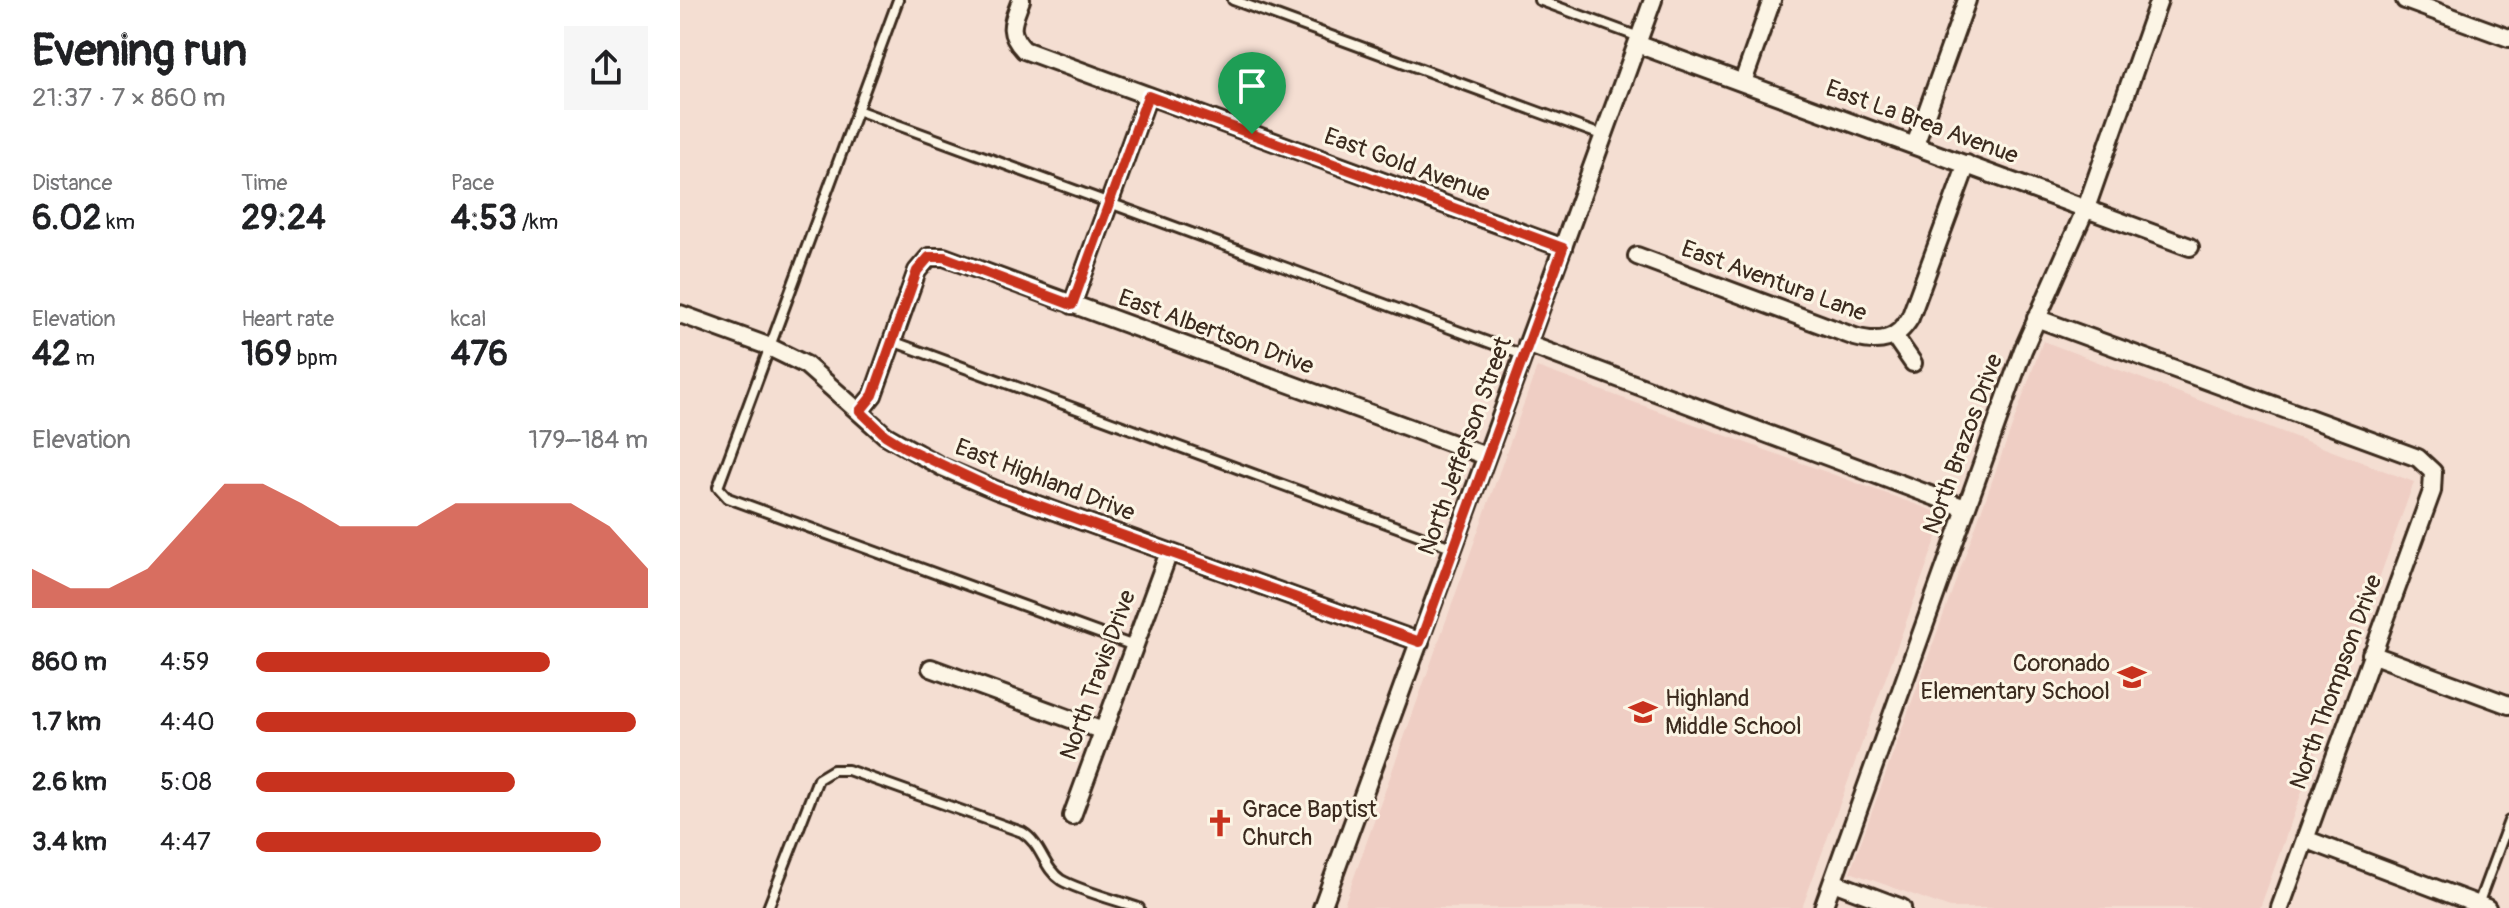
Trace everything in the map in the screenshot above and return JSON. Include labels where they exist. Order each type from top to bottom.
[{"type":"street","name":"East Gold Avenue","points":[[1021,0],[1012,25],[1014,40],[1024,50],[1563,248]]},
{"type":"street","name":"North Jefferson Street","points":[[1322,908],[1653,0]]},
{"type":"street","points":[[1743,82],[1772,0]]},
{"type":"street","points":[[1915,145],[1967,0]]},
{"type":"street","name":"North Brazos Drive","points":[[1823,908],[1965,508],[2036,318],[2086,208],[2159,0]]},
{"type":"street","points":[[2405,0],[2509,38]]},
{"type":"street","name":"East La Brea Avenue","points":[[1638,41],[2190,247]]},
{"type":"street","points":[[1072,305],[1148,96]]},
{"type":"street","points":[[1913,363],[1895,337],[1910,318],[1967,164]]},
{"type":"street","name":"East Aventura Lane","points":[[1637,256],[1855,337],[1882,341],[1895,337]]},
{"type":"street","name":"East Albertson Drive","points":[[892,341],[917,271],[929,257],[944,257],[1486,456]]},
{"type":"street","name":"East Highland Drive","points":[[680,314],[770,347],[806,365],[885,435],[942,467],[996,490],[1420,642]]},
{"type":"street","name":"North Thompson Drive","points":[[2036,318],[2418,458],[2433,472],[2432,491],[2280,908]]},
{"type":"street","points":[[860,411],[873,395],[892,341]]},
{"type":"street","points":[[1525,350],[1965,508]]},
{"type":"street","name":"North Travis Drive","points":[[1072,816],[1169,552]]},
{"type":"street","points":[[2371,654],[2509,705]]},
{"type":"street","points":[[931,668],[1103,731]]},
{"type":"street","points":[[2305,839],[2480,907]]},
{"type":"street","points":[[1833,882],[1902,908]]},
{"type":"lane","points":[[898,0],[718,487],[728,498],[1134,646]]},
{"type":"lane","points":[[1233,0],[1604,136]]},
{"type":"lane","points":[[1539,0],[1638,41]]},
{"type":"lane","points":[[857,110],[1109,205],[1525,350]]},
{"type":"lane","points":[[892,341],[1454,548]]},
{"type":"lane","points":[[768,908],[818,779],[833,770],[848,770],[1022,832],[1034,839],[1044,860],[1060,879],[1139,908]]},
{"type":"lane","points":[[2480,907],[2509,821]]},
{"type":"shaded area","name":"Coronado Elementary School","points":[[2043,341],[2414,482],[2260,908],[1950,908],[1850,872]]},
{"type":"shaded area","name":"Highland Middle School","points":[[1537,367],[1945,515],[1802,908],[1343,908]]},
{"type":"place","name":"Coronado Elementary School","points":[[2132,677]]},
{"type":"place","name":"Highland Middle School","points":[[1643,712]]},
{"type":"place","name":"Grace Baptist Church","points":[[1220,823]]},
{"type":"route","points":[[1148,96],[1252,134],[1563,248],[1420,642],[996,490],[906,448],[885,435],[860,411],[873,395],[917,271],[929,257],[944,257],[1072,305],[1148,96]]}]
